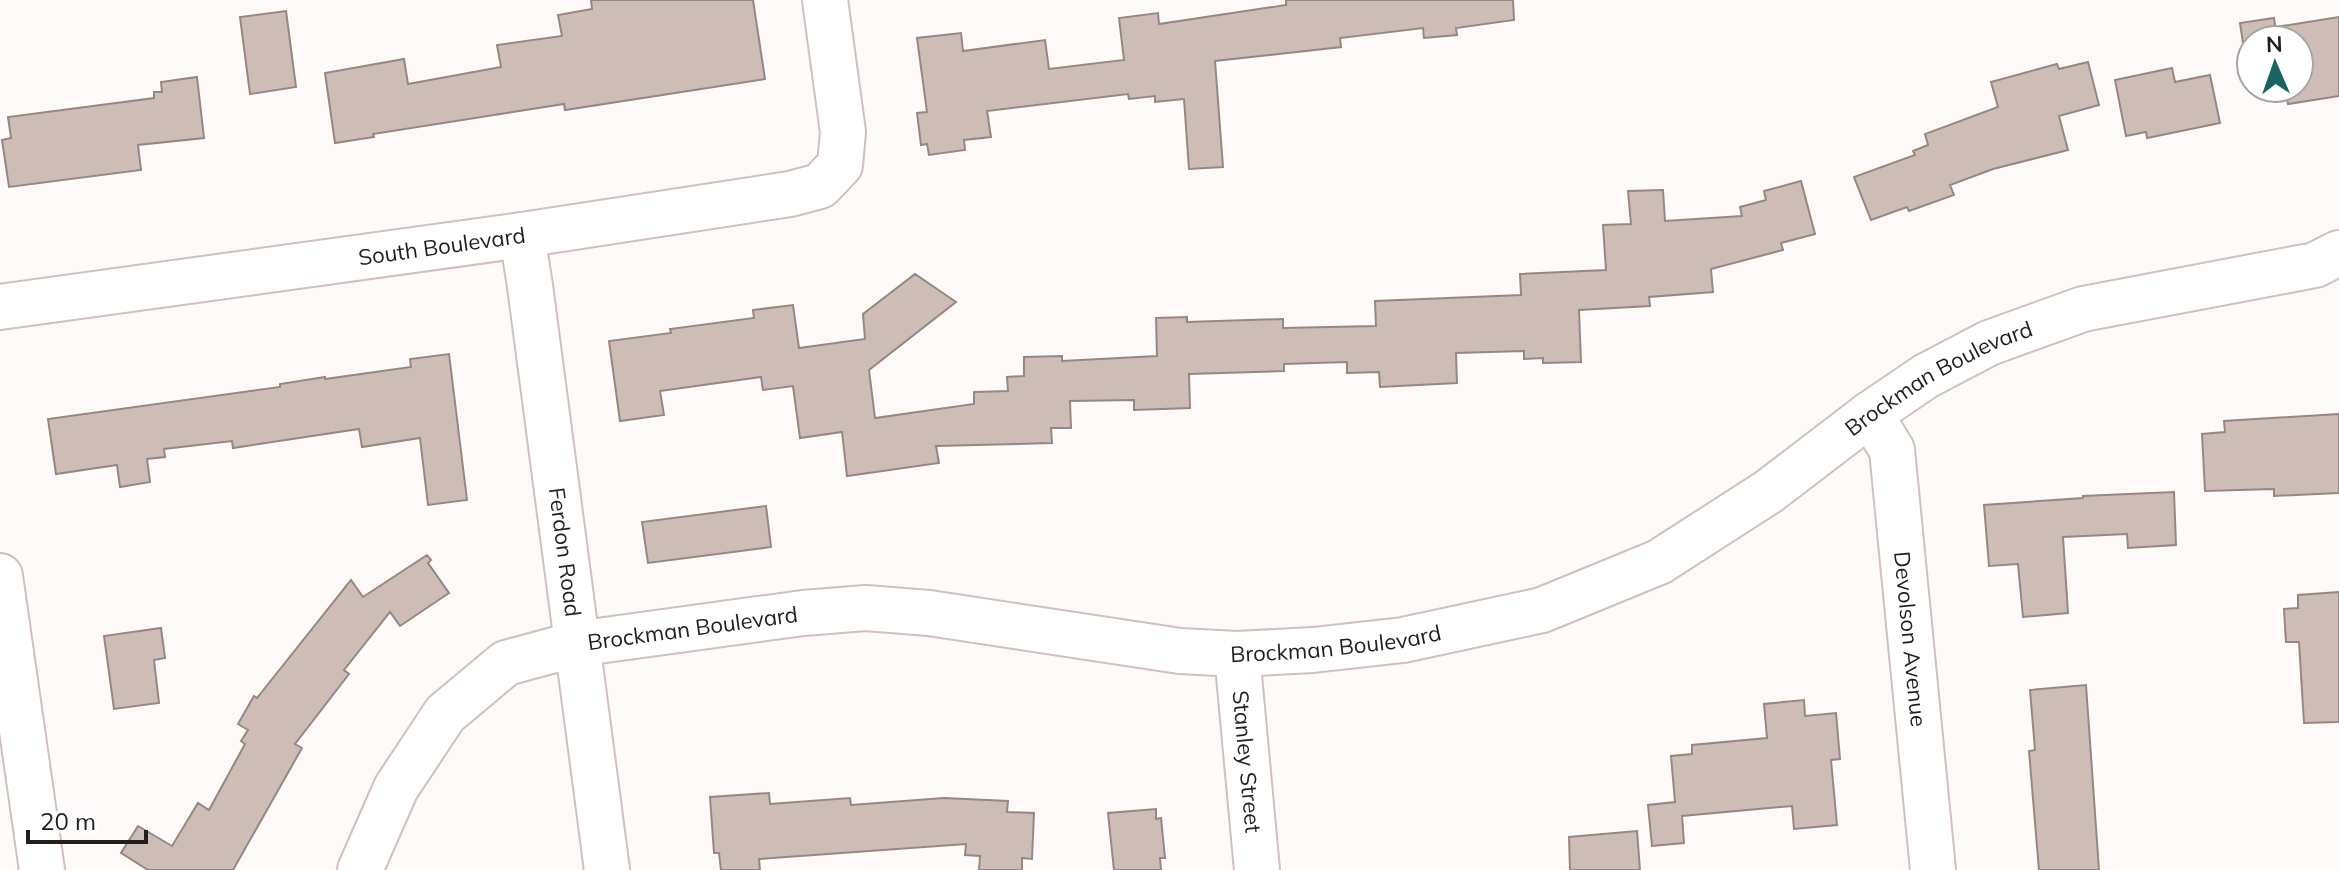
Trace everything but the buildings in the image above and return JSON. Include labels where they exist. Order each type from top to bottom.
[{"type":"street","name":"South Boulevard","points":[[0,307],[522,235],[790,194],[820,186],[840,165],[843,132],[825,0]]},
{"type":"street","name":"Ferdon Road","points":[[522,235],[607,870]]},
{"type":"street","name":"Brockman Boulevard","points":[[360,870],[396,788],[445,714],[506,663],[576,644],[803,613],[866,608],[929,613],[1180,651],[1237,654],[1313,650],[1403,640],[1542,610],[1659,562],[1768,492],[1870,414],[1926,376],[1989,343],[2083,309],[2331,260]]},
{"type":"street","name":"Devolson Avenue","points":[[1870,414],[1892,450],[1933,870]]},
{"type":"street","points":[[0,576],[42,870]]},
{"type":"street","name":"Stanley Street","points":[[1237,654],[1257,870]]}]
